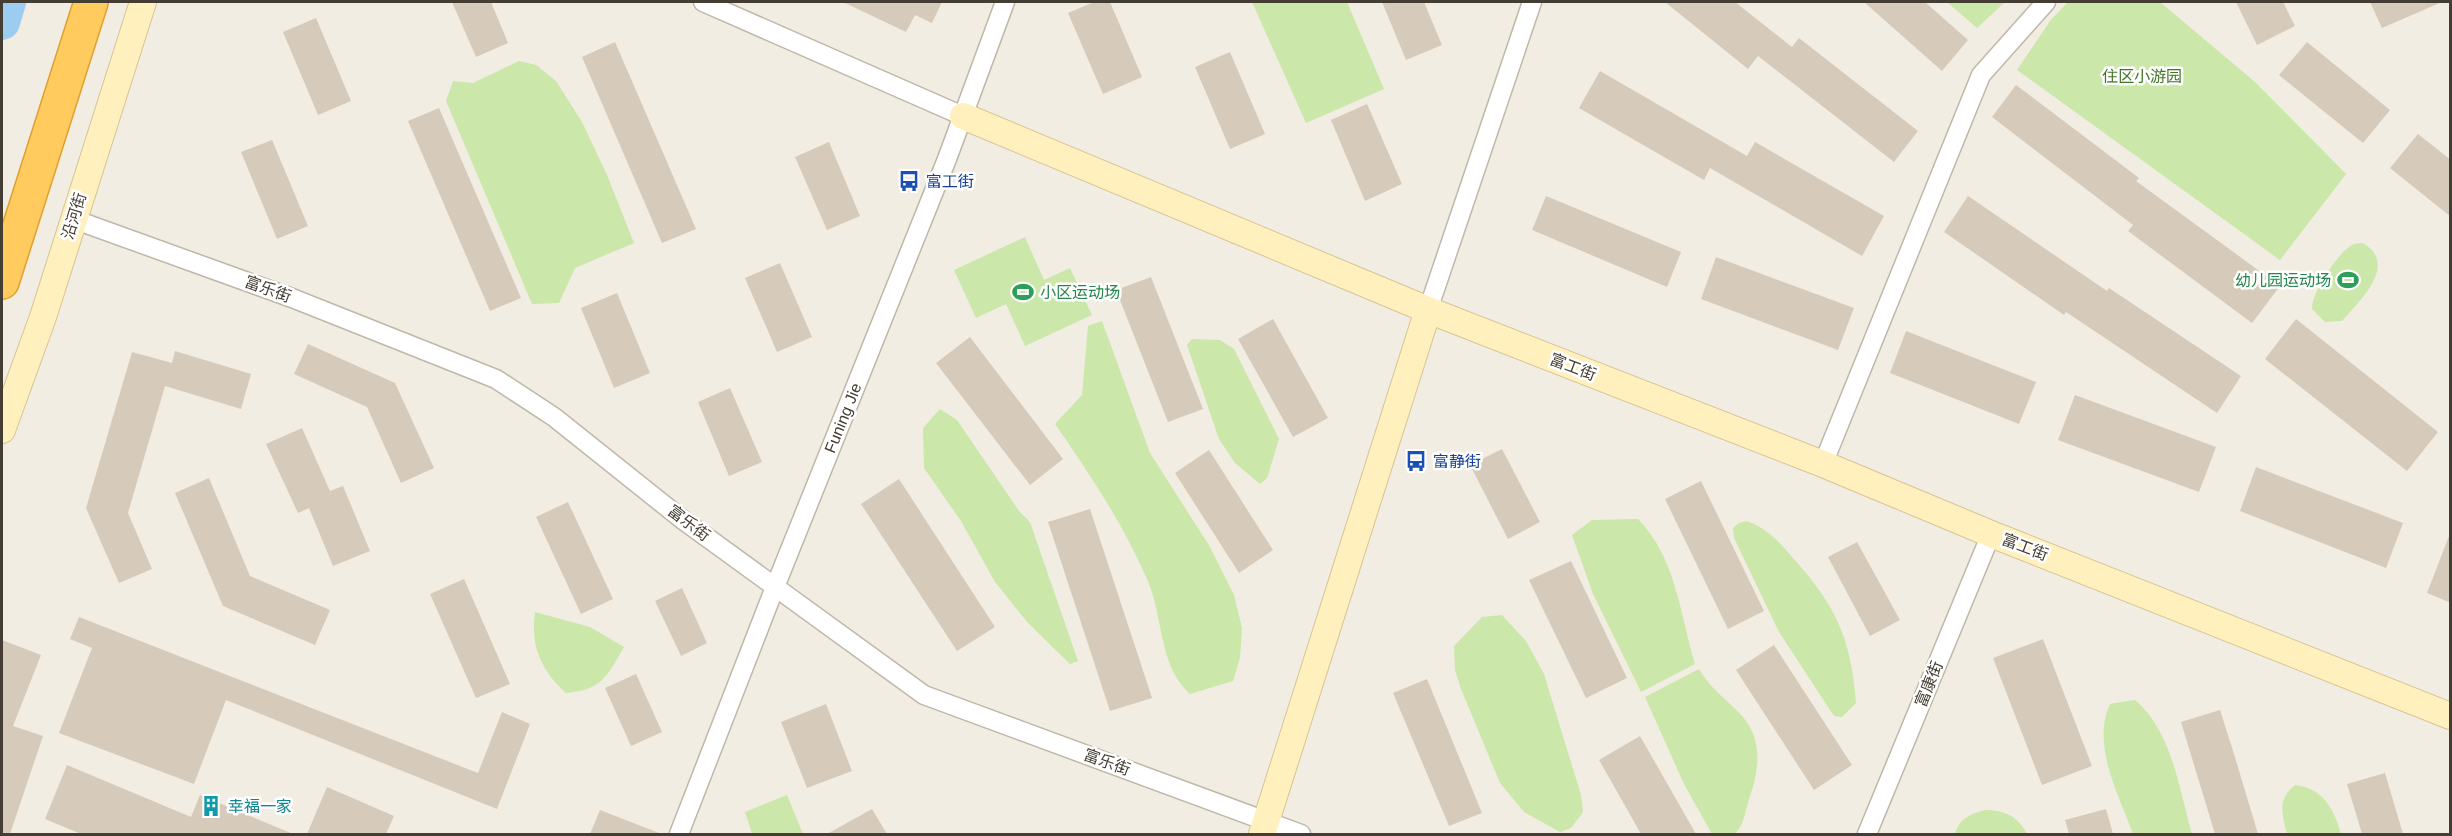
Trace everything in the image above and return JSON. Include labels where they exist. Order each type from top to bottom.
[{"type":"highway","points":[[2,213],[67,2]]},
{"type":"highway","points":[[2,282],[91,2]]},
{"type":"street","name":"沿河街","points":[[2,430],[43,317],[143,2]]},
{"type":"street","name":"富工街","points":[[703,2],[963,116],[1428,310],[1823,464],[1991,534],[2451,716]]},
{"type":"street","name":"Funing Jie","points":[[679,834],[963,116],[1005,2]]},
{"type":"street","points":[[1264,828],[1428,310],[1532,2]]},
{"type":"street","points":[[1823,464],[1981,75],[2046,2]]},
{"type":"street","name":"富乐街","points":[[73,219],[314,306],[496,379],[554,417],[683,520],[924,695],[1264,828],[1301,834]]},
{"type":"street","name":"富康街","points":[[1867,834],[1991,534]]},
{"type":"green space","points":[[1252,2],[1347,2],[1384,89],[1306,123]]},
{"type":"green space","points":[[1947,2],[2005,2],[1977,28]]},
{"type":"green space","name":"住区小游园","points":[[2068,2],[2160,2],[2255,82],[2346,174],[2280,260],[2017,70],[2050,21]]},
{"type":"green space","points":[[519,61],[536,65],[556,81],[582,122],[607,175],[634,243],[575,268],[559,303],[532,304],[446,101],[453,81],[473,83]]},
{"type":"green space","name":"小区运动场","points":[[1025,237],[1044,280],[1070,268],[1092,315],[1025,346],[1006,304],[976,318],[954,270]]},
{"type":"green space","name":"幼儿园运动场","points":[[2363,243],[2373,252],[2377,262],[2377,272],[2373,282],[2342,321],[2325,322],[2312,309],[2316,293],[2327,273],[2341,255],[2354,244]]},
{"type":"green space","points":[[1102,321],[1150,453],[1210,547],[1234,595],[1242,628],[1240,658],[1233,681],[1190,694],[1172,669],[1152,594],[1138,559],[1105,500],[1055,424],[1082,395],[1088,326]]},
{"type":"green space","points":[[1192,339],[1220,340],[1234,349],[1279,439],[1267,478],[1260,484],[1235,463],[1219,439],[1187,345]]},
{"type":"green space","points":[[940,409],[957,420],[1019,511],[1030,522],[1078,661],[1070,664],[1028,623],[995,582],[961,521],[924,468],[923,428]]},
{"type":"green space","points":[[1638,519],[1651,534],[1669,569],[1695,664],[1641,692],[1593,594],[1572,535],[1592,520]]},
{"type":"green space","points":[[1747,521],[1767,532],[1788,552],[1808,575],[1839,624],[1850,660],[1856,703],[1842,717],[1834,716],[1779,632],[1734,538],[1733,528]]},
{"type":"green space","points":[[535,612],[590,627],[624,647],[608,674],[588,689],[566,693],[550,676],[539,657],[534,635]]},
{"type":"green space","points":[[1502,615],[1526,641],[1544,674],[1581,795],[1583,812],[1571,828],[1560,832],[1524,812],[1500,783],[1455,670],[1454,646],[1482,617]]},
{"type":"green space","points":[[1699,669],[1743,717],[1754,736],[1757,756],[1756,776],[1743,821],[1735,834],[1712,834],[1684,784],[1645,697]]},
{"type":"green space","points":[[2135,700],[2148,713],[2166,744],[2192,834],[2133,834],[2109,770],[2104,736],[2105,720],[2110,704]]},
{"type":"green space","points":[[2295,785],[2313,790],[2326,801],[2335,816],[2341,834],[2287,834],[2282,807],[2285,796]]},
{"type":"green space","points":[[787,795],[803,834],[752,834],[745,812]]},
{"type":"green space","points":[[1985,810],[2010,815],[2027,834],[1955,834],[1959,824],[1966,818]]},
{"type":"building","points":[[452,2],[491,2],[508,43],[476,57]]},
{"type":"building","points":[[843,2],[942,2],[932,23],[915,15],[906,32]]},
{"type":"building","points":[[1094,2],[1110,2],[1142,77],[1103,94],[1068,13]]},
{"type":"building","points":[[1382,2],[1424,2],[1442,45],[1406,60]]},
{"type":"building","points":[[1665,2],[1735,2],[1792,47],[1799,38],[1918,131],[1894,162],[1758,56],[1748,69]]},
{"type":"building","points":[[1864,2],[1925,2],[1968,40],[1942,71]]},
{"type":"building","points":[[2236,2],[2283,2],[2295,26],[2257,45]]},
{"type":"building","points":[[2370,2],[2442,2],[2382,28]]},
{"type":"building","points":[[316,18],[351,101],[318,115],[283,32]]},
{"type":"building","points":[[615,42],[696,229],[662,243],[582,57]]},
{"type":"building","points":[[2307,42],[2390,110],[2363,143],[2279,75]]},
{"type":"building","points":[[1230,52],[1265,134],[1230,149],[1195,67]]},
{"type":"building","points":[[1600,71],[1747,156],[1755,142],[1884,216],[1862,256],[1710,168],[1704,180],[1579,108]]},
{"type":"building","points":[[2016,85],[2139,178],[2136,181],[2280,286],[2252,323],[2128,231],[2133,225],[1992,117]]},
{"type":"building","points":[[1367,104],[1402,184],[1365,201],[1331,120]]},
{"type":"building","points":[[439,108],[521,298],[490,311],[408,121]]},
{"type":"building","points":[[2418,134],[2451,160],[2451,217],[2390,168]]},
{"type":"building","points":[[272,140],[308,226],[277,239],[241,152]]},
{"type":"building","points":[[829,142],[860,216],[827,230],[795,157]]},
{"type":"building","points":[[1546,196],[1681,252],[1667,287],[1532,230]]},
{"type":"building","points":[[1968,196],[2107,291],[2109,288],[2241,376],[2217,413],[2066,312],[2064,315],[1944,232]]},
{"type":"building","points":[[1716,257],[1854,308],[1838,350],[1701,299]]},
{"type":"building","points":[[780,263],[812,337],[777,352],[745,278]]},
{"type":"building","points":[[1151,277],[1203,409],[1168,422],[1116,290]]},
{"type":"building","points":[[617,293],[650,373],[614,388],[581,308]]},
{"type":"building","points":[[1273,319],[1328,418],[1293,437],[1238,339]]},
{"type":"building","points":[[2296,319],[2438,432],[2407,471],[2265,359]]},
{"type":"building","points":[[1906,331],[2036,382],[2019,424],[1890,373]]},
{"type":"building","points":[[970,337],[1063,459],[1030,485],[936,363]]},
{"type":"building","points":[[308,344],[395,383],[434,468],[401,483],[367,407],[294,374]]},
{"type":"building","points":[[175,351],[251,374],[241,409],[165,386],[128,513],[152,569],[119,583],[86,508],[132,352],[172,363]]},
{"type":"building","points":[[730,388],[762,462],[729,476],[698,402]]},
{"type":"building","points":[[2075,395],[2216,447],[2199,492],[2058,440]]},
{"type":"building","points":[[302,428],[330,491],[343,486],[370,551],[333,566],[309,508],[298,513],[266,444]]},
{"type":"building","points":[[1502,449],[1540,522],[1508,539],[1470,465]]},
{"type":"building","points":[[1209,450],[1273,550],[1239,573],[1175,473]]},
{"type":"building","points":[[2256,467],[2403,523],[2386,568],[2240,511]]},
{"type":"building","points":[[209,478],[250,576],[330,610],[315,645],[223,606],[175,493]]},
{"type":"building","points":[[899,479],[995,627],[957,651],[861,504]]},
{"type":"building","points":[[1701,481],[1764,611],[1728,629],[1665,499]]},
{"type":"building","points":[[568,502],[613,599],[581,614],[536,517]]},
{"type":"building","points":[[1090,509],[1152,698],[1110,711],[1048,522]]},
{"type":"building","points":[[2449,536],[2451,536],[2451,603],[2427,593]]},
{"type":"building","points":[[1857,542],[1900,620],[1870,636],[1828,557]]},
{"type":"building","points":[[1571,561],[1627,678],[1586,698],[1529,580]]},
{"type":"building","points":[[464,579],[510,684],[476,698],[430,594]]},
{"type":"building","points":[[682,588],[707,643],[681,656],[655,601]]},
{"type":"building","points":[[79,617],[478,773],[502,712],[530,724],[497,809],[226,700],[194,784],[59,733],[92,648],[70,639]]},
{"type":"building","points":[[2043,639],[2092,766],[2042,785],[1993,658]]},
{"type":"building","points":[[2,640],[41,655],[13,726],[43,736],[10,834],[2,834]]},
{"type":"building","points":[[1774,645],[1852,765],[1814,790],[1736,670]]},
{"type":"building","points":[[636,674],[662,732],[631,746],[605,688]]},
{"type":"building","points":[[1427,679],[1482,813],[1449,826],[1393,693]]},
{"type":"building","points":[[826,704],[852,771],[807,788],[781,722]]},
{"type":"building","points":[[2220,710],[2258,834],[2215,834],[2181,722]]},
{"type":"building","points":[[1640,736],[1696,834],[1641,834],[1599,760]]},
{"type":"building","points":[[67,765],[191,817],[200,795],[293,834],[81,834],[45,819]]},
{"type":"building","points":[[2385,773],[2403,834],[2362,834],[2347,784]]},
{"type":"building","points":[[327,787],[394,816],[386,834],[307,834]]},
{"type":"building","points":[[872,809],[887,834],[827,834]]},
{"type":"building","points":[[2106,809],[2113,834],[2069,834],[2065,820]]},
{"type":"building","points":[[600,810],[659,833],[590,834]]},
{"type":"waterway","points":[[2,22],[8,2]]},
{"type":"place","name":"富工街","points":[[909,181]]},
{"type":"place","name":"幼儿园运动场","points":[[2348,280]]},
{"type":"place","name":"小区运动场","points":[[1023,292]]},
{"type":"place","name":"富静街","points":[[1416,461]]},
{"type":"place","name":"幸福一家","points":[[211,806]]}]
